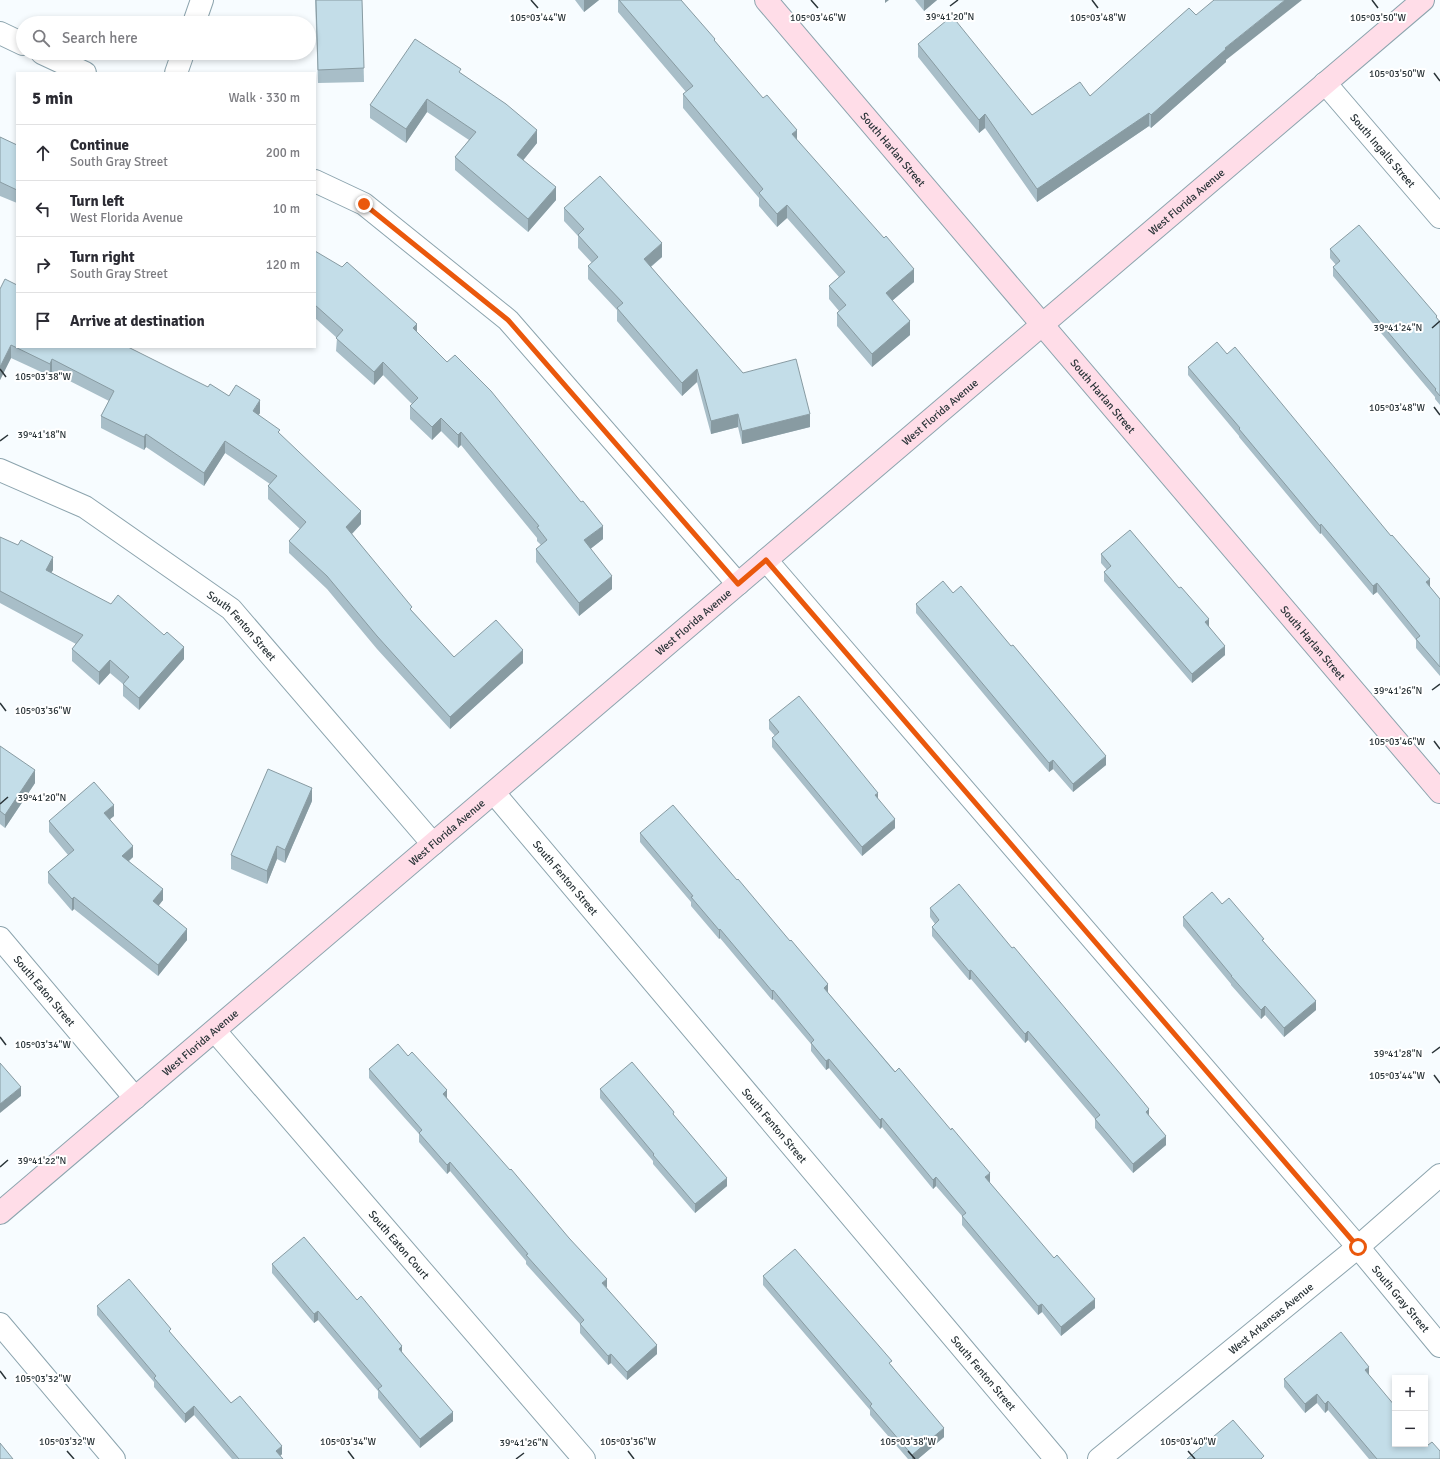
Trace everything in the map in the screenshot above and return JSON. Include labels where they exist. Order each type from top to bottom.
[{"type":"street","points":[[196,16],[202,0]]},
{"type":"street","name":"South Harlan Street","points":[[766,0],[1440,792]]},
{"type":"street","name":"West Florida Avenue","points":[[0,1213],[1423,0]]},
{"type":"street","points":[[0,33],[16,41]]},
{"type":"street","points":[[57,60],[83,72]]},
{"type":"street","points":[[176,72],[181,60]]},
{"type":"street","name":"South Ingalls Street","points":[[1325,83],[1440,217]]},
{"type":"street","points":[[316,182],[364,204],[508,320],[738,584]]},
{"type":"street","name":"South Fenton Street","points":[[0,470],[85,507],[231,609],[433,844]]},
{"type":"street","name":"South Gray Street","points":[[766,560],[1358,1247],[1440,1346]]},
{"type":"street","name":"South Fenton Street","points":[[494,792],[1056,1459]]},
{"type":"street","name":"South Eaton Street","points":[[0,938],[135,1098]]},
{"type":"street","name":"South Eaton Court","points":[[215,1031],[584,1459]]},
{"type":"street","name":"West Arkansas Avenue","points":[[1099,1459],[1358,1247],[1440,1175]]},
{"type":"street","points":[[0,1324],[114,1459]]},
{"type":"building","points":[[316,0],[362,0],[364,68],[318,70]]},
{"type":"building","points":[[619,0],[681,0],[763,98],[767,95],[797,130],[792,134],[884,238],[886,236],[914,269],[886,293],[910,321],[872,354],[837,313],[846,305],[829,286],[845,272],[787,205],[777,214],[759,193],[763,189],[683,94],[693,86]]},
{"type":"building","points":[[1214,0],[1285,0],[1225,48],[1226,49],[1151,115],[1149,113],[1037,189],[985,114],[979,120],[918,44],[952,16],[1032,115],[1080,82],[1090,96],[1189,8],[1196,15]]},
{"type":"building","points":[[415,39],[461,69],[459,72],[506,104],[537,130],[517,155],[556,187],[528,219],[455,157],[476,132],[427,99],[406,129],[370,105]]},
{"type":"building","points":[[0,137],[16,145],[16,190],[0,182]]},
{"type":"building","points":[[600,176],[662,243],[644,259],[743,373],[796,359],[810,414],[742,431],[738,414],[711,421],[697,369],[682,383],[617,308],[623,303],[588,266],[598,257],[578,235],[584,229],[564,208]]},
{"type":"building","points":[[1359,225],[1437,316],[1436,317],[1440,322],[1440,396],[1435,390],[1436,389],[1333,267],[1340,261],[1330,249]]},
{"type":"building","points":[[316,252],[342,267],[347,262],[417,324],[413,328],[447,362],[455,355],[491,391],[581,502],[583,501],[603,526],[584,540],[612,576],[579,603],[536,549],[547,540],[537,527],[539,526],[461,432],[458,435],[441,418],[432,427],[410,406],[418,398],[383,362],[374,372],[336,338],[343,330],[316,306]]},
{"type":"building","points":[[5,279],[16,284],[16,347],[11,345],[0,367],[0,289]]},
{"type":"building","points":[[1217,342],[1227,354],[1235,347],[1391,536],[1392,535],[1430,579],[1426,582],[1440,599],[1440,667],[1416,639],[1420,636],[1377,583],[1373,586],[1321,524],[1320,526],[1188,367]]},
{"type":"building","points":[[17,348],[130,348],[208,387],[210,384],[229,396],[236,385],[260,400],[253,411],[280,430],[278,432],[361,511],[346,527],[412,607],[410,609],[454,657],[496,620],[523,650],[450,717],[377,636],[327,576],[289,541],[306,522],[268,486],[277,476],[225,441],[204,473],[146,434],[144,437],[101,416],[114,391],[52,359],[50,364]]},
{"type":"building","points":[[1130,530],[1179,588],[1181,587],[1209,619],[1205,622],[1225,646],[1192,674],[1104,572],[1111,566],[1101,554]]},
{"type":"building","points":[[0,537],[18,545],[21,540],[53,557],[46,570],[111,604],[118,595],[164,635],[167,632],[184,647],[139,698],[123,684],[129,677],[110,660],[99,672],[72,649],[83,635],[0,591]]},
{"type":"building","points":[[943,581],[953,593],[961,586],[1011,646],[1013,645],[1106,756],[1073,784],[1053,760],[1049,763],[916,604]]},
{"type":"building","points":[[799,696],[878,793],[875,795],[895,819],[862,847],[772,738],[779,732],[769,720]]},
{"type":"building","points":[[0,746],[35,770],[5,815],[0,811]]},
{"type":"building","points":[[268,769],[312,788],[285,850],[277,846],[267,871],[231,855]]},
{"type":"building","points":[[94,782],[114,805],[104,813],[133,846],[122,856],[163,889],[153,901],[187,929],[158,965],[74,897],[72,899],[48,872],[74,850],[49,821]]},
{"type":"building","points":[[673,805],[828,984],[824,988],[895,1072],[899,1068],[951,1130],[952,1128],[990,1173],[985,1177],[1054,1258],[1057,1255],[1095,1299],[1061,1327],[1042,1304],[1038,1306],[962,1216],[966,1213],[936,1177],[933,1180],[882,1118],[880,1120],[829,1059],[826,1061],[811,1043],[814,1040],[773,990],[772,991],[691,897],[693,896],[640,833]]},
{"type":"building","points":[[959,884],[1122,1076],[1149,1109],[1146,1112],[1166,1136],[1133,1164],[1095,1119],[1100,1115],[1028,1031],[1025,1034],[971,970],[969,971],[932,927],[939,920],[930,908]]},
{"type":"building","points":[[1212,892],[1222,904],[1229,898],[1264,939],[1262,940],[1316,1001],[1284,1028],[1265,1006],[1261,1010],[1183,917]]},
{"type":"building","points":[[398,1044],[408,1056],[412,1052],[447,1090],[443,1094],[510,1170],[511,1169],[569,1238],[607,1279],[602,1283],[657,1345],[627,1372],[611,1354],[608,1356],[580,1324],[584,1320],[526,1255],[528,1254],[450,1162],[447,1165],[419,1133],[422,1130],[369,1069]]},
{"type":"building","points":[[632,1062],[674,1112],[673,1114],[727,1178],[695,1204],[600,1089]]},
{"type":"building","points":[[0,1063],[21,1087],[0,1104]]},
{"type":"building","points":[[304,1237],[357,1300],[361,1296],[402,1346],[399,1349],[453,1412],[420,1439],[378,1389],[382,1386],[318,1311],[314,1314],[272,1264]]},
{"type":"building","points":[[795,1249],[892,1361],[889,1363],[944,1428],[912,1455],[870,1406],[872,1404],[763,1276]]},
{"type":"building","points":[[129,1279],[171,1329],[169,1331],[231,1403],[240,1396],[282,1446],[276,1451],[283,1459],[239,1459],[194,1406],[185,1414],[154,1378],[156,1376],[97,1306]]},
{"type":"building","points":[[1341,1332],[1369,1367],[1365,1370],[1392,1402],[1392,1447],[1428,1447],[1428,1445],[1432,1442],[1440,1451],[1440,1459],[1377,1459],[1328,1401],[1325,1404],[1317,1394],[1305,1404],[1284,1379]]},
{"type":"building","points":[[1233,1420],[1264,1456],[1261,1459],[1187,1459]]},
{"type":"building","points":[[0,1443],[13,1459],[0,1459]]},
{"type":"route","points":[[364,204],[508,320],[738,584],[766,560],[1358,1247]]}]
